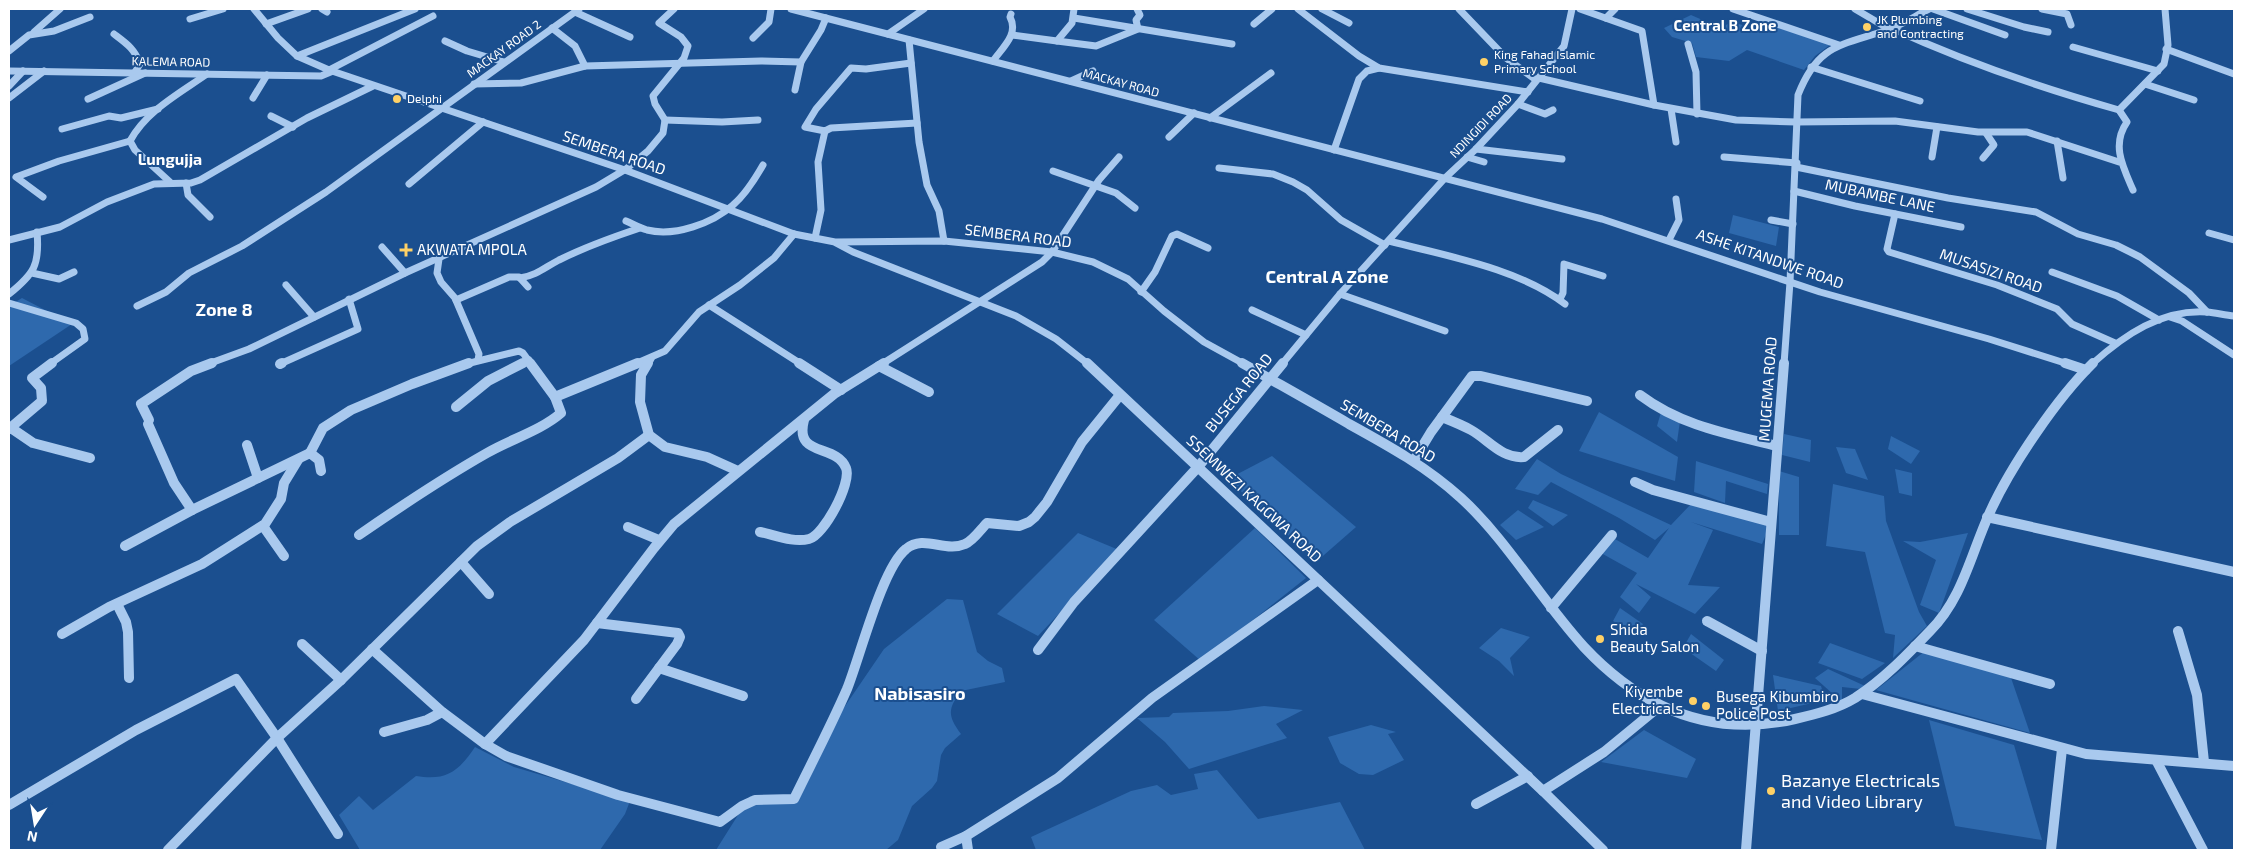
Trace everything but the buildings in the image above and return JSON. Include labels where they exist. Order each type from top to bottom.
[{"type":"street","points":[[9,51],[60,9]]},
{"type":"street","points":[[190,19],[223,9]]},
{"type":"street","points":[[255,10],[264,9]]},
{"type":"street","points":[[266,24],[308,9]]},
{"type":"street","points":[[297,56],[415,9]]},
{"type":"street","points":[[192,510],[174,483],[141,404],[183,375],[248,350],[404,273],[439,259],[602,184],[625,170],[654,143],[664,130],[665,120],[654,102],[653,96],[680,63],[688,46],[681,37],[659,23],[674,9]]},
{"type":"street","points":[[753,38],[769,22],[771,9]]},
{"type":"street","name":"MACKAY ROAD","points":[[791,9],[1444,178]]},
{"type":"street","points":[[888,34],[924,9]]},
{"type":"street","points":[[1057,41],[1069,28],[1074,18],[1074,9]]},
{"type":"street","points":[[1137,9],[1140,15],[1136,20],[1138,29]]},
{"type":"street","points":[[1254,24],[1272,9]]},
{"type":"street","points":[[1298,9],[1359,56],[1379,68],[1528,92]]},
{"type":"street","points":[[1322,9],[1349,23]]},
{"type":"street","points":[[1459,9],[1506,58],[1537,79],[1654,106],[1736,120],[1796,122],[1880,120],[1986,133],[2027,132],[2119,162]]},
{"type":"street","name":"NDINGIDI ROAD","points":[[1444,178],[1476,149],[1518,104],[1564,46],[1572,9]]},
{"type":"street","points":[[1580,9],[1640,30],[1644,34],[1654,106]]},
{"type":"street","points":[[1606,18],[1615,9]]},
{"type":"street","points":[[1733,9],[1839,44]]},
{"type":"street","points":[[1855,9],[1890,29],[1988,68],[2119,110],[2127,122],[2119,133],[2119,162],[2133,190]]},
{"type":"street","points":[[1931,9],[2005,35]]},
{"type":"street","name":"MUGEMA ROAD","points":[[1746,850],[1790,282],[1798,95],[1810,67],[1819,57],[1839,44],[1890,29],[1931,9]]},
{"type":"street","points":[[1967,9],[2024,27],[2048,32]]},
{"type":"street","points":[[2042,9],[2067,14],[2071,25]]},
{"type":"street","points":[[2119,110],[2158,71],[2166,58],[2168,28],[2165,9]]},
{"type":"street","name":"SEMBERA ROAD","points":[[255,10],[278,38],[297,56],[331,71],[625,170],[794,234],[835,242],[944,241],[1052,252],[1108,268],[1128,279],[1141,292],[1204,342],[1414,460],[1443,481],[1485,523],[1551,608],[1592,654],[1622,681],[1660,706],[1712,724],[1739,727],[1756,726],[1815,714],[1839,706],[1862,694],[1915,646],[1952,606],[1987,518],[2025,452],[2066,392],[2086,370],[2115,343],[2140,327],[2169,316],[2207,312],[2234,316]]},
{"type":"street","points":[[577,10],[630,37]]},
{"type":"street","name":"MACKAY ROAD 2","points":[[137,306],[166,292],[189,273],[242,246],[326,192],[577,10]]},
{"type":"street","points":[[993,61],[1012,34],[1014,25],[1010,17],[1011,14]]},
{"type":"street","name":"KALEMA ROAD","points":[[9,71],[321,76],[433,16]]},
{"type":"street","points":[[30,35],[54,31],[90,17]]},
{"type":"street","points":[[795,90],[800,62],[821,30],[826,18]]},
{"type":"street","points":[[1074,18],[1232,44]]},
{"type":"street","points":[[552,28],[575,46],[585,66]]},
{"type":"street","points":[[1012,34],[1096,46],[1138,29]]},
{"type":"street","points":[[114,34],[137,55],[140,64],[136,72]]},
{"type":"street","points":[[445,40],[467,51],[504,62]]},
{"type":"street","points":[[909,40],[927,185],[939,210],[944,241]]},
{"type":"street","points":[[1688,44],[1696,72],[1697,114]]},
{"type":"street","points":[[2073,47],[2158,71]]},
{"type":"street","points":[[2166,49],[2234,74]]},
{"type":"street","points":[[474,84],[521,84],[585,66],[800,62]]},
{"type":"street","points":[[911,63],[866,69],[851,68],[816,110],[805,127],[825,131],[831,128],[849,126],[918,123]]},
{"type":"street","points":[[1810,67],[1920,100]]},
{"type":"street","points":[[1334,150],[1359,79],[1367,71],[1379,68]]},
{"type":"street","points":[[9,86],[23,71]]},
{"type":"street","points":[[9,98],[44,71]]},
{"type":"street","points":[[1071,81],[1093,72]]},
{"type":"street","points":[[88,99],[146,73]]},
{"type":"street","points":[[1210,118],[1271,73]]},
{"type":"street","points":[[12,178],[59,160],[130,141],[138,127],[207,74]]},
{"type":"street","points":[[253,98],[268,75]]},
{"type":"street","points":[[2145,84],[2194,100]]},
{"type":"street","points":[[9,240],[67,224],[107,202],[144,188],[170,182],[186,183],[200,180],[292,127],[373,86]]},
{"type":"street","points":[[1518,104],[1545,114],[1553,110]]},
{"type":"street","points":[[62,129],[106,117],[121,118],[163,107]]},
{"type":"street","points":[[1671,109],[1676,142]]},
{"type":"street","points":[[1169,137],[1194,114]]},
{"type":"street","points":[[271,116],[292,127]]},
{"type":"street","points":[[665,120],[707,122],[758,120]]},
{"type":"street","points":[[409,184],[483,122]]},
{"type":"street","points":[[1932,157],[1937,127]]},
{"type":"street","points":[[815,238],[821,210],[818,162],[825,131]]},
{"type":"street","points":[[1983,158],[1994,145],[1986,133]]},
{"type":"street","points":[[130,141],[135,150],[170,182]]},
{"type":"street","points":[[2057,141],[2064,178]]},
{"type":"street","points":[[1476,149],[1562,159]]},
{"type":"street","points":[[485,744],[545,684],[598,623],[659,540],[674,524],[841,390],[981,303],[1042,262],[1052,252],[1094,186],[1119,157]]},
{"type":"street","points":[[1467,157],[1484,162]]},
{"type":"street","points":[[1724,157],[1796,165],[1948,198],[2036,212],[2078,234],[2116,245],[2140,257],[2188,292],[2207,312]]},
{"type":"street","points":[[626,221],[651,231],[675,231],[697,224],[728,209],[749,187],[763,165]]},
{"type":"street","points":[[1219,168],[1273,174],[1307,190],[1348,224],[1387,243],[1506,275],[1562,301],[1564,264],[1603,276]]},
{"type":"street","points":[[1053,171],[1122,197],[1135,208]]},
{"type":"street","points":[[12,178],[43,198]]},
{"type":"street","name":"ASHE KITANDWE ROAD","points":[[1444,178],[1553,205],[1669,240],[1790,282],[1989,339],[2086,370]]},
{"type":"street","name":"BUSEGA ROAD","points":[[1038,650],[1074,602],[1150,516],[1198,467],[1340,294],[1444,178]]},
{"type":"street","points":[[186,183],[188,195],[210,217]]},
{"type":"street","name":"MUBAMBE LANE","points":[[1794,191],[1961,227]]},
{"type":"street","points":[[1669,240],[1679,220],[1676,199]]},
{"type":"street","name":"MUSASIZI ROAD","points":[[1895,214],[1887,249],[1889,252],[1997,285],[2057,309],[2072,324],[2115,343]]},
{"type":"street","points":[[1771,220],[1793,224]]},
{"type":"street","points":[[456,300],[498,280],[513,276],[520,278],[535,275],[559,260],[610,238],[640,228]]},
{"type":"street","points":[[9,294],[28,280],[38,264],[37,232]]},
{"type":"street","points":[[2209,233],[2234,240]]},
{"type":"street","points":[[555,397],[651,359],[664,350],[699,312],[740,285],[774,258],[794,234]]},
{"type":"street","points":[[1141,292],[1155,272],[1172,236],[1177,234],[1208,248]]},
{"type":"street","name":"SSEMWEZI KAGGWA ROAD","points":[[835,242],[853,252],[1016,316],[1056,339],[1079,356],[1528,776],[1603,850]]},
{"type":"street","points":[[382,247],[404,273]]},
{"type":"street","points":[[439,259],[438,273],[441,282],[456,300],[479,354],[478,360]]},
{"type":"street","points":[[32,273],[59,279],[65,278],[74,272]]},
{"type":"street","points":[[2052,272],[2117,296],[2159,320]]},
{"type":"street","points":[[520,278],[528,287]]},
{"type":"street","points":[[286,285],[314,316]]},
{"type":"street","points":[[1340,294],[1445,331]]},
{"type":"street","points":[[280,364],[358,329],[349,299]]},
{"type":"street","points":[[9,302],[76,323],[84,329],[85,339],[32,378],[41,388],[42,401],[10,429],[33,443],[90,458]]},
{"type":"street","points":[[709,305],[841,390]]},
{"type":"street","points":[[1252,310],[1306,335]]},
{"type":"street","points":[[2169,316],[2182,321],[2234,355]]},
{"type":"street","points":[[125,546],[192,510],[310,453],[323,428],[351,410],[412,384],[478,360],[519,351],[524,353],[555,397],[561,413],[553,420],[508,440],[467,464],[359,535]]},
{"type":"street","points":[[651,359],[641,375],[640,391],[640,402],[649,435],[665,447],[708,457],[738,471]]},
{"type":"street","points":[[456,407],[488,381],[528,360]]},
{"type":"street","points":[[879,366],[929,392]]},
{"type":"street","points":[[1414,460],[1472,376],[1481,376],[1587,401]]},
{"type":"street","points":[[372,649],[442,712],[485,744],[506,756],[618,795],[720,822],[730,817],[737,808],[751,801],[794,799],[847,688],[880,596],[897,559],[906,549],[918,542],[962,546],[969,542],[987,523],[1016,526],[1029,522],[1058,485],[1070,459],[1090,430],[1120,395]]},
{"type":"street","points":[[1640,395],[1650,403],[1682,419],[1777,446]]},
{"type":"street","points":[[760,532],[795,540],[808,540],[818,535],[846,482],[847,468],[842,461],[810,445],[801,435],[800,430],[805,417]]},
{"type":"street","points":[[1442,417],[1471,430],[1514,458],[1524,457],[1558,430]]},
{"type":"street","points":[[168,850],[277,738],[342,680],[477,546],[510,522],[618,458],[649,435]]},
{"type":"street","points":[[247,445],[258,478]]},
{"type":"street","points":[[310,453],[315,455],[320,463],[321,471]]},
{"type":"street","points":[[62,634],[117,604],[202,564],[262,526],[272,515],[281,499],[284,483],[298,460]]},
{"type":"street","points":[[1635,482],[1653,490],[1771,522]]},
{"type":"street","points":[[1987,518],[2234,572]]},
{"type":"street","points":[[262,526],[284,556]]},
{"type":"street","points":[[628,526],[659,540]]},
{"type":"street","points":[[1551,608],[1612,535]]},
{"type":"street","points":[[461,562],[490,594]]},
{"type":"street","points":[[941,847],[966,836],[1058,778],[1152,698],[1318,580]]},
{"type":"street","points":[[117,604],[126,622],[128,632],[129,678]]},
{"type":"street","points":[[1707,621],[1762,651]]},
{"type":"street","points":[[598,623],[678,633],[680,637],[677,644],[636,699]]},
{"type":"street","points":[[2178,631],[2191,667],[2199,700],[2204,762]]},
{"type":"street","points":[[302,644],[342,680]]},
{"type":"street","points":[[1915,646],[2050,684]]},
{"type":"street","points":[[659,668],[743,696]]},
{"type":"street","points":[[9,805],[59,778],[136,730],[236,679],[277,738],[338,834]]},
{"type":"street","points":[[1862,694],[1940,713],[2062,749],[2112,757],[2204,762],[2234,766]]},
{"type":"street","points":[[1543,791],[1593,762],[1617,745],[1660,706]]},
{"type":"street","points":[[384,732],[427,720],[442,712]]},
{"type":"street","points":[[2051,850],[2062,749]]},
{"type":"street","points":[[2156,760],[2203,850]]},
{"type":"street","points":[[1476,804],[1528,776]]},
{"type":"street","points":[[966,836],[968,850]]},
{"type":"shaded area","points":[[1691,15],[1721,28],[1731,22],[1769,32],[1777,25],[1830,45],[1815,56],[1804,70],[1747,50],[1729,61],[1696,57],[1692,43],[1672,37],[1664,28]]},
{"type":"shaded area","points":[[1733,215],[1779,227],[1776,246],[1729,233]]},
{"type":"shaded area","points":[[22,298],[72,324],[9,366],[9,306]]},
{"type":"shaded area","points":[[1599,412],[1678,457],[1675,481],[1579,451]]},
{"type":"shaded area","points":[[1661,412],[1680,421],[1677,442],[1657,426]]},
{"type":"shaded area","points":[[1784,434],[1811,440],[1810,462],[1782,455]]},
{"type":"shaded area","points":[[1891,436],[1920,451],[1911,464],[1888,449]]},
{"type":"shaded area","points":[[1836,447],[1855,449],[1868,480],[1846,473]]},
{"type":"shaded area","points":[[1272,456],[1356,527],[1316,562],[1228,479]]},
{"type":"shaded area","points":[[1537,459],[1561,474],[1671,525],[1691,504],[1770,525],[1762,544],[1691,522],[1713,530],[1688,585],[1720,587],[1695,614],[1636,584],[1651,597],[1639,613],[1620,597],[1637,573],[1601,553],[1615,539],[1648,558],[1669,528],[1655,540],[1619,518],[1551,482],[1538,495],[1515,489]]},
{"type":"shaded area","points":[[1696,461],[1768,484],[1767,494],[1726,481],[1725,503],[1694,492]]},
{"type":"shaded area","points":[[1895,469],[1912,473],[1912,496],[1899,493]]},
{"type":"shaded area","points":[[1779,471],[1799,477],[1799,535],[1779,535]]},
{"type":"shaded area","points":[[1833,484],[1884,496],[1886,521],[1919,612],[1927,626],[1893,658],[1895,635],[1885,633],[1865,552],[1826,546]]},
{"type":"shaded area","points":[[1533,500],[1568,515],[1553,526],[1528,508]]},
{"type":"shaded area","points":[[1518,510],[1544,527],[1516,540],[1500,525]]},
{"type":"shaded area","points":[[1255,528],[1306,578],[1201,661],[1154,620]]},
{"type":"shaded area","points":[[1078,533],[1119,550],[1038,636],[997,614]]},
{"type":"shaded area","points":[[1968,533],[1939,613],[1920,605],[1936,560],[1903,541],[1920,542]]},
{"type":"shaded area","points":[[947,599],[963,600],[977,652],[988,661],[1002,668],[1005,682],[961,691],[952,708],[951,717],[961,734],[945,748],[941,755],[937,781],[912,806],[898,840],[886,850],[716,850],[750,796],[789,800],[824,737],[884,649]]},
{"type":"shaded area","points":[[1620,608],[1643,624],[1637,636],[1613,621]]},
{"type":"shaded area","points":[[1501,628],[1530,637],[1510,658],[1514,676],[1499,661],[1479,648]]},
{"type":"shaded area","points":[[1691,634],[1724,660],[1716,671],[1683,648]]},
{"type":"shaded area","points":[[1830,643],[1885,663],[1862,679],[1818,663]]},
{"type":"shaded area","points":[[1925,651],[2010,675],[2030,733],[1876,690]]},
{"type":"shaded area","points":[[1828,669],[1865,686],[1861,689],[1842,687],[1842,702],[1815,678]]},
{"type":"shaded area","points":[[1773,675],[1821,686],[1825,700],[1778,711]]},
{"type":"shaded area","points":[[1264,706],[1303,710],[1276,724],[1287,738],[1189,769],[1165,742],[1137,718],[1169,717],[1173,713],[1228,711]]},
{"type":"shaded area","points":[[1929,720],[2014,745],[2042,840],[1955,826]]},
{"type":"shaded area","points":[[1371,725],[1396,732],[1388,734],[1404,760],[1373,775],[1359,774],[1340,763],[1328,737]]},
{"type":"shaded area","points":[[1644,730],[1696,759],[1687,778],[1601,762]]},
{"type":"shaded area","points":[[475,747],[514,767],[630,801],[625,814],[600,850],[360,850],[339,815],[359,796],[373,810],[416,776],[435,777],[450,773],[463,763]]},
{"type":"shaded area","points":[[1217,770],[1258,819],[1340,802],[1365,850],[1036,850],[1031,837],[1131,791],[1157,785],[1171,795],[1198,789],[1194,774]]},
{"type":"place","name":"JK Plumbing and Contracting","points":[[1867,27]]},
{"type":"place","name":"King Fahad Islamic Primary School","points":[[1484,62]]},
{"type":"place","name":"Delphi","points":[[397,99]]},
{"type":"place","name":"AKWATA MPOLA","points":[[406,250]]},
{"type":"place","name":"Shida Beauty Salon","points":[[1600,639]]},
{"type":"place","name":"Kiyembe Electricals","points":[[1693,701]]},
{"type":"place","name":"Busega Kibumbiro Police Post","points":[[1706,706]]},
{"type":"place","name":"Bazanye Electricals and Video Library","points":[[1771,791]]},
{"type":"district","name":"Central B Zone","points":[[1725,26]]},
{"type":"district","name":"Lungujja","points":[[170,159]]},
{"type":"district","name":"Central A Zone","points":[[1327,277]]},
{"type":"district","name":"Zone 8","points":[[224,310]]},
{"type":"district","name":"Nabisasiro","points":[[920,694]]}]
